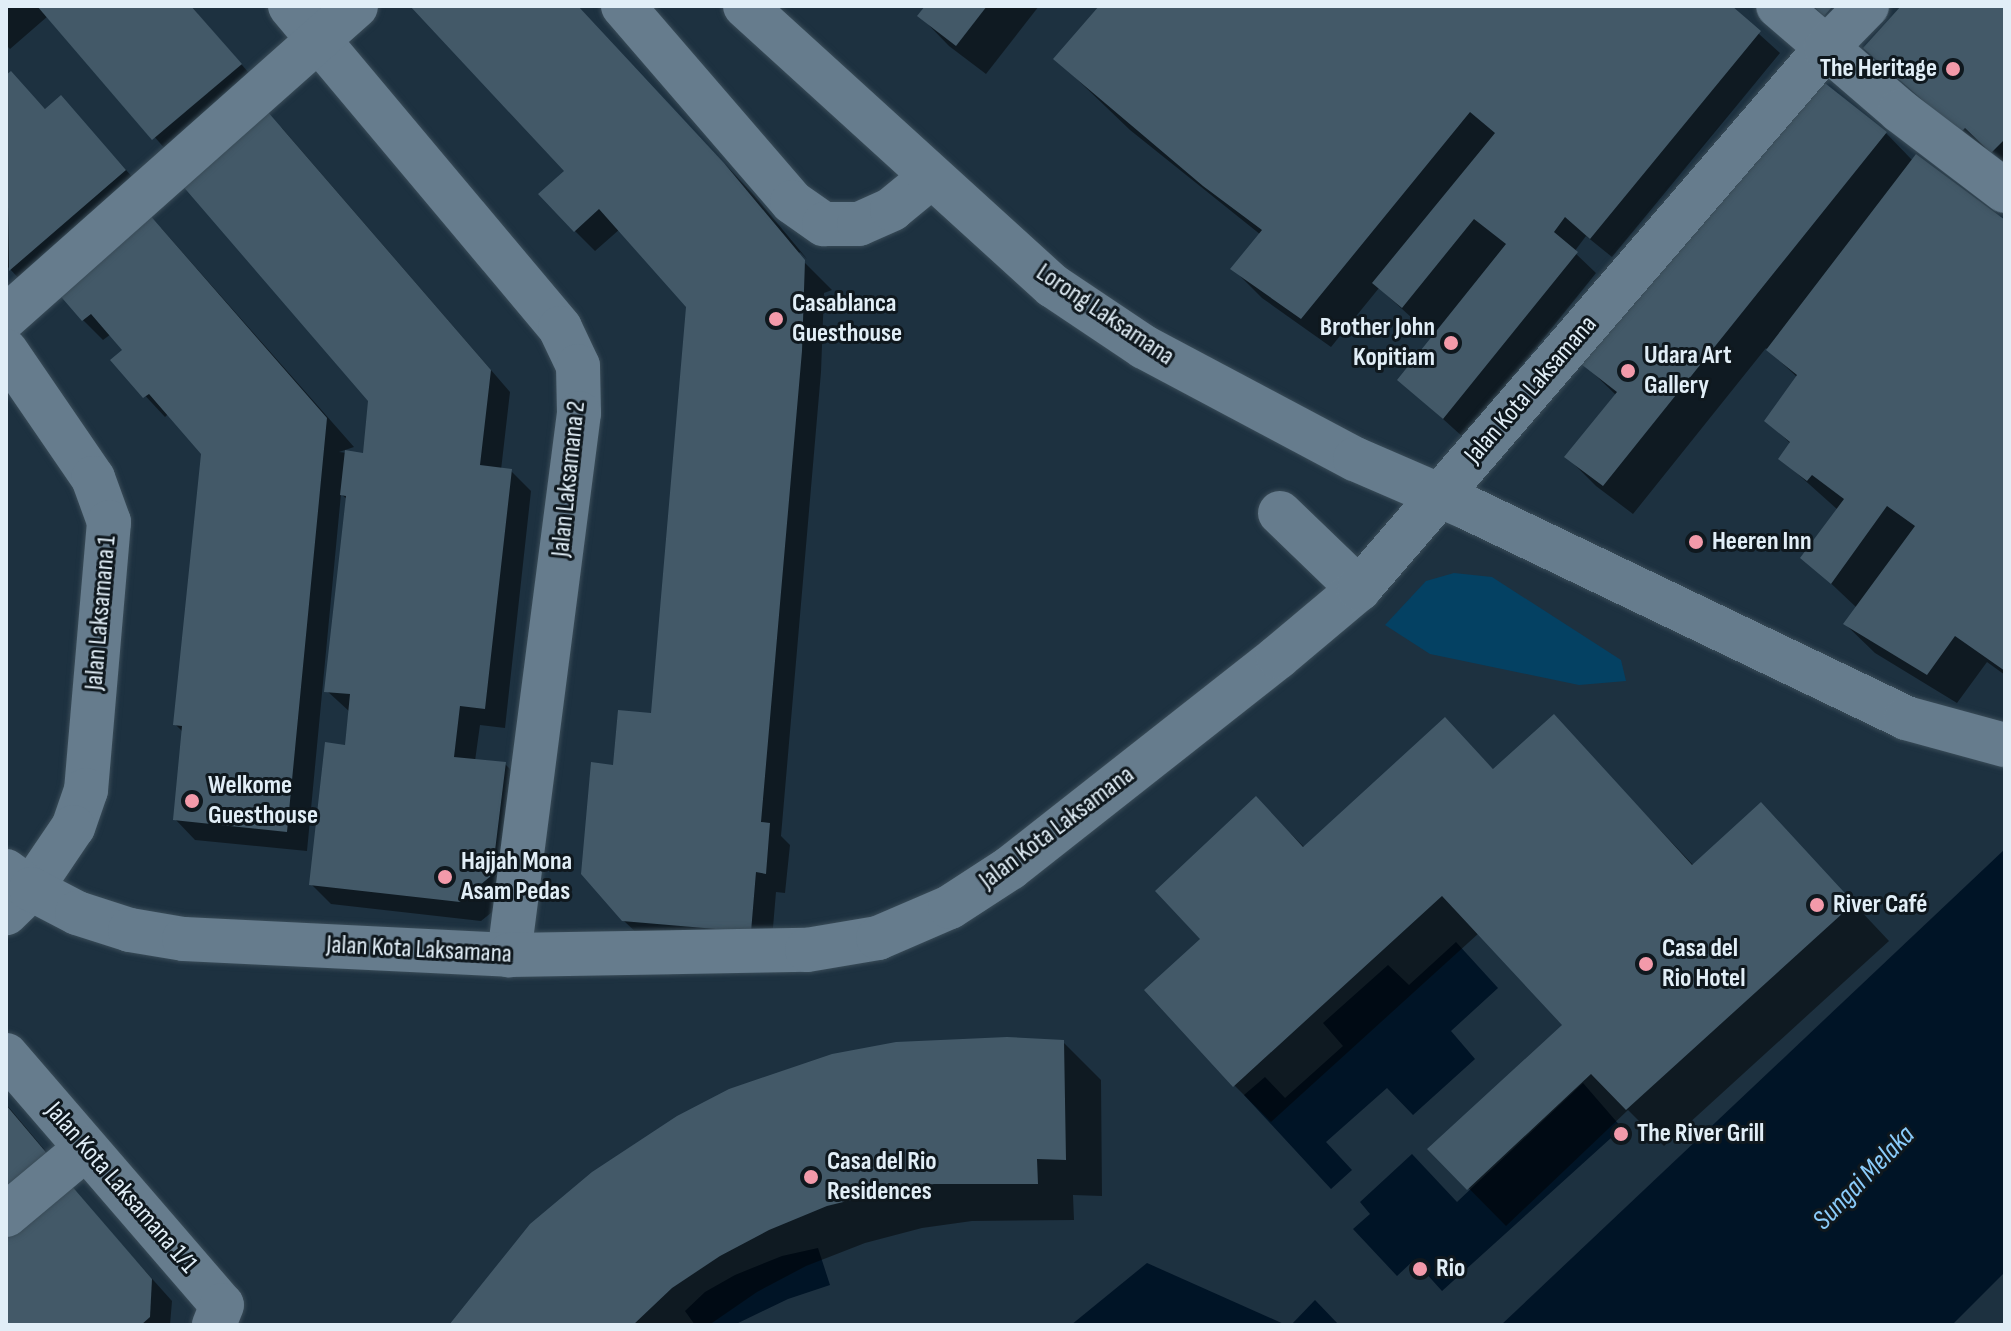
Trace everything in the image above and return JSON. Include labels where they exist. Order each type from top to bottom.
[{"type":"street","name":"Jalan Laksamana 2","points":[[290,6],[560,328],[578,366],[579,413],[509,955]]},
{"type":"street","points":[[6,317],[356,6]]},
{"type":"street","points":[[623,6],[792,202],[824,224],[859,224],[892,209],[931,177]]},
{"type":"street","name":"Lorong Laksamana","points":[[745,6],[1053,286],[1144,347],[1355,459],[1466,507],[1906,718],[2005,745]]},
{"type":"street","points":[[1778,6],[1900,111],[2005,191]]},
{"type":"street","name":"Jalan Kota Laksamana","points":[[14,891],[130,930],[184,939],[509,955],[807,950],[878,938],[950,907],[1010,868],[1266,667],[1359,589],[1826,48],[1867,6]]},
{"type":"street","name":"Jalan Laksamana 1","points":[[6,351],[93,478],[109,522],[86,790],[73,827],[14,891]]},
{"type":"street","points":[[1280,513],[1359,589]]},
{"type":"street","name":"Jalan Kota Laksamana 1/1","points":[[6,1055],[222,1305],[214,1325]]},
{"type":"street","points":[[6,1215],[86,1148]]},
{"type":"shaded area","points":[[1454,573],[1492,577],[1621,660],[1626,681],[1579,685],[1430,654],[1385,625],[1426,581]]},
{"type":"water","name":"Sungai Melaka","points":[[2005,849],[2005,1272],[1952,1325],[1501,1325]]},
{"type":"water","points":[[1456,942],[1498,988],[1451,1031],[1475,1059],[1413,1115],[1387,1088],[1326,1142],[1352,1170],[1331,1189],[1244,1095],[1265,1077],[1285,1098],[1343,1046],[1323,1023],[1388,965],[1409,985]]},
{"type":"water","points":[[1583,1083],[1622,1128],[1442,1291],[1414,1260],[1397,1276],[1353,1229],[1370,1214],[1360,1202],[1412,1154],[1457,1202]]},
{"type":"water","points":[[818,1248],[830,1285],[788,1299],[734,1325],[695,1325],[685,1311],[705,1292],[735,1275],[782,1256]]},
{"type":"water","points":[[1147,1263],[1286,1325],[1071,1325]]},
{"type":"water","points":[[1315,1300],[1339,1325],[1291,1325]]},
{"type":"building","points":[[37,6],[191,6],[242,64],[152,140]]},
{"type":"building","points":[[410,6],[578,6],[724,163],[805,260],[802,351],[761,822],[770,823],[766,874],[756,872],[751,932],[622,921],[581,874],[591,762],[613,765],[618,710],[651,713],[686,307],[599,209],[574,232],[538,194],[564,171]]},
{"type":"building","points":[[925,6],[987,6],[956,46],[917,16]]},
{"type":"building","points":[[1099,6],[1732,6],[1761,31],[1590,239],[1565,217],[1554,232],[1578,252],[1443,419],[1397,380],[1506,244],[1474,219],[1402,308],[1372,283],[1495,133],[1470,112],[1301,319],[1230,269],[1262,230],[1203,186],[1053,59]]},
{"type":"building","points":[[1813,6],[1833,6],[1824,16]]},
{"type":"building","points":[[1901,6],[2005,6],[2005,139],[1991,153],[1965,128],[1960,133],[1863,48]]},
{"type":"building","points":[[11,71],[45,109],[61,95],[126,170],[9,271],[6,75]]},
{"type":"building","points":[[1821,80],[1887,132],[1603,486],[1564,457],[1617,392],[1581,364]]},
{"type":"building","points":[[261,104],[491,370],[480,465],[512,469],[485,709],[460,706],[454,757],[506,762],[492,875],[460,902],[309,885],[325,742],[345,745],[350,694],[324,692],[346,496],[340,495],[345,450],[363,453],[368,401],[175,177]]},
{"type":"building","points":[[1916,154],[2005,220],[2005,671],[1955,636],[1927,675],[1843,624],[1915,526],[1887,506],[1831,584],[1800,558],[1844,499],[1812,475],[1807,481],[1778,459],[1790,442],[1764,421],[1797,375],[1766,350]]},
{"type":"building","points":[[141,205],[327,418],[287,832],[173,820],[182,726],[173,725],[201,454],[149,394],[143,398],[110,360],[122,350],[91,314],[82,321],[50,284]]},
{"type":"building","name":"Casa del Rio Hotel","points":[[1554,714],[1692,865],[1761,802],[1854,903],[1626,1110],[1591,1074],[1467,1190],[1427,1149],[1562,1025],[1442,896],[1233,1087],[1144,990],[1200,939],[1155,891],[1256,796],[1303,847],[1445,717],[1493,769]]},
{"type":"building","name":"Casa del Rio Residences","points":[[1007,1037],[1064,1040],[1066,1160],[1037,1159],[1038,1184],[934,1184],[827,1206],[769,1230],[720,1256],[672,1288],[633,1325],[449,1325],[530,1224],[592,1172],[677,1116],[729,1089],[832,1054],[896,1042]]},
{"type":"building","points":[[6,1105],[50,1157],[6,1194]]},
{"type":"building","points":[[70,1184],[152,1279],[150,1317],[141,1325],[6,1325],[6,1238]]},
{"type":"place","name":"The Heritage","points":[[1953,69]]},
{"type":"place","name":"Casablanca Guesthouse","points":[[776,319]]},
{"type":"place","name":"Brother John Kopitiam","points":[[1451,343]]},
{"type":"place","name":"Udara Art Gallery","points":[[1628,371]]},
{"type":"place","name":"Heeren Inn","points":[[1696,542]]},
{"type":"place","name":"Welkome Guesthouse","points":[[192,801]]},
{"type":"place","name":"Hajjah Mona Asam Pedas","points":[[445,877]]},
{"type":"place","name":"River Café","points":[[1817,905]]},
{"type":"place","name":"Casa del Rio Hotel","points":[[1646,964]]},
{"type":"place","name":"The River Grill","points":[[1621,1134]]},
{"type":"place","name":"Casa del Rio Residences","points":[[811,1177]]},
{"type":"place","name":"Rio","points":[[1420,1269]]}]
